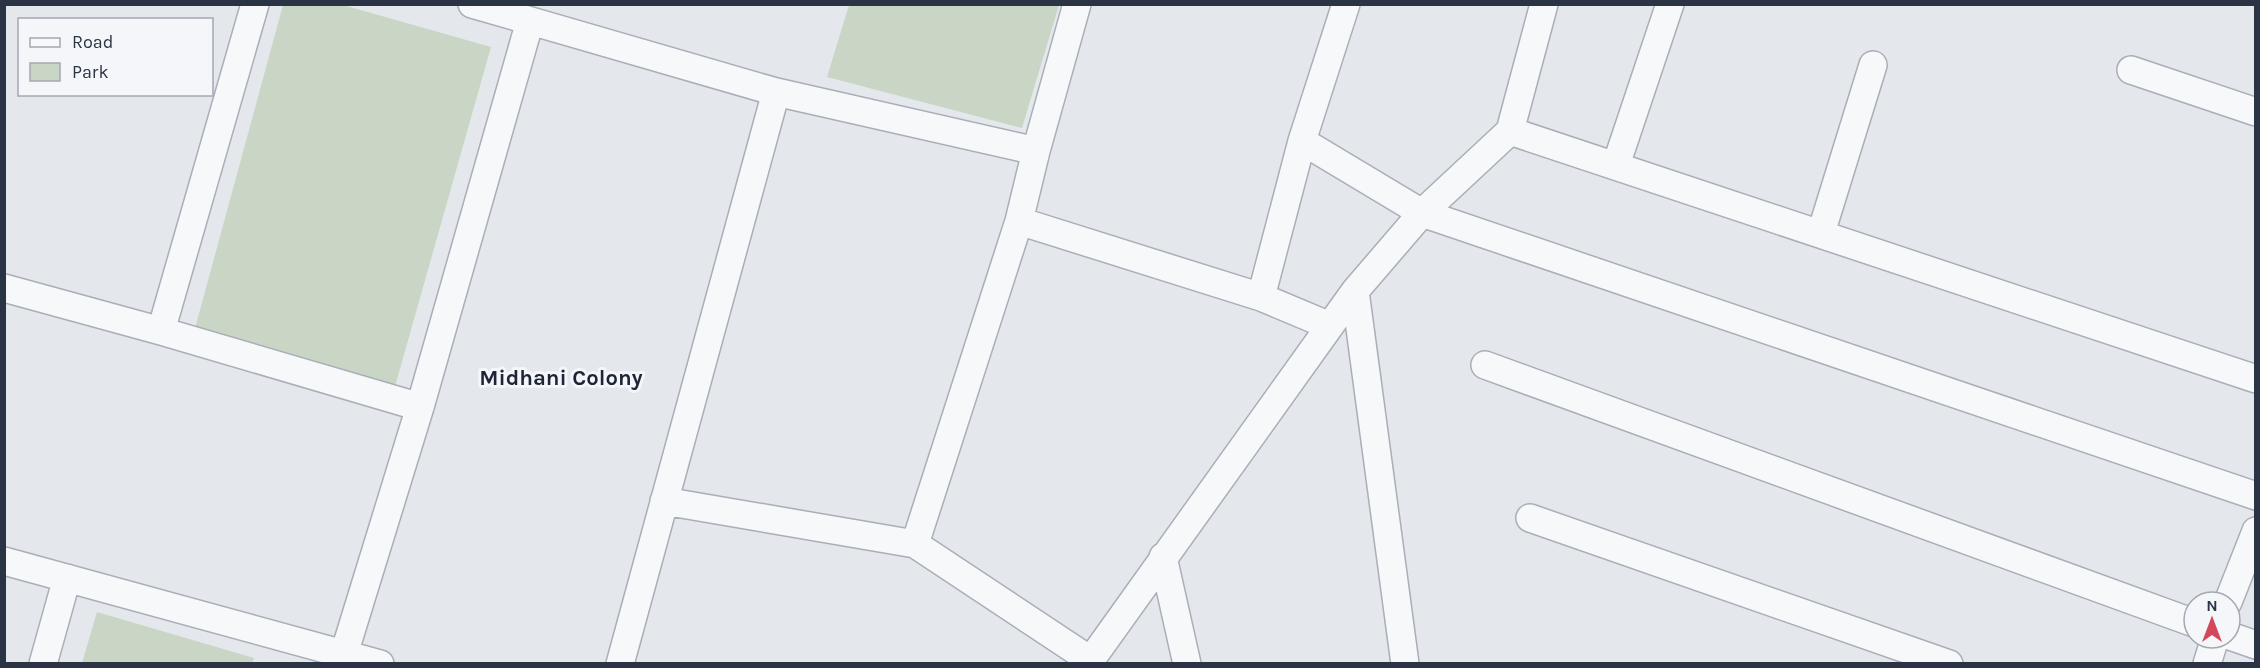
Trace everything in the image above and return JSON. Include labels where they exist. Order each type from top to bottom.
[{"type":"street","points":[[161,330],[255,4]]},
{"type":"street","points":[[472,4],[776,92],[1036,151]]},
{"type":"street","points":[[915,544],[1019,221],[1077,4]]},
{"type":"street","points":[[1261,297],[1302,141],[1346,4]]},
{"type":"street","points":[[664,501],[915,544],[1089,662],[1355,291],[1422,213],[1510,130],[1544,4]]},
{"type":"street","points":[[1616,165],[1670,4]]},
{"type":"street","points":[[344,654],[420,407],[530,21]]},
{"type":"street","points":[[1821,233],[1874,65]]},
{"type":"street","points":[[2131,70],[2256,112]]},
{"type":"street","points":[[620,663],[776,92]]},
{"type":"street","points":[[1510,130],[2256,379]]},
{"type":"street","points":[[1302,141],[1422,213],[2256,496]]},
{"type":"street","points":[[1019,221],[1261,297],[1330,326]]},
{"type":"street","points":[[4,288],[161,330],[420,407]]},
{"type":"street","points":[[1355,291],[1405,663]]},
{"type":"street","points":[[1485,365],[2182,619]]},
{"type":"street","points":[[1530,518],[1949,663]]},
{"type":"street","points":[[2233,590],[2256,531]]},
{"type":"street","points":[[1163,556],[1187,663]]},
{"type":"street","points":[[4,561],[380,663]]},
{"type":"street","points":[[43,663],[67,578]]},
{"type":"green space","points":[[283,5],[343,5],[491,47],[392,397],[191,343]]},
{"type":"green space","points":[[849,5],[1059,5],[1022,128],[827,77]]},
{"type":"green space","points":[[97,612],[254,658],[252,663],[82,663]]},
{"type":"district","name":"Midhani Colony","points":[[561,378]]}]
